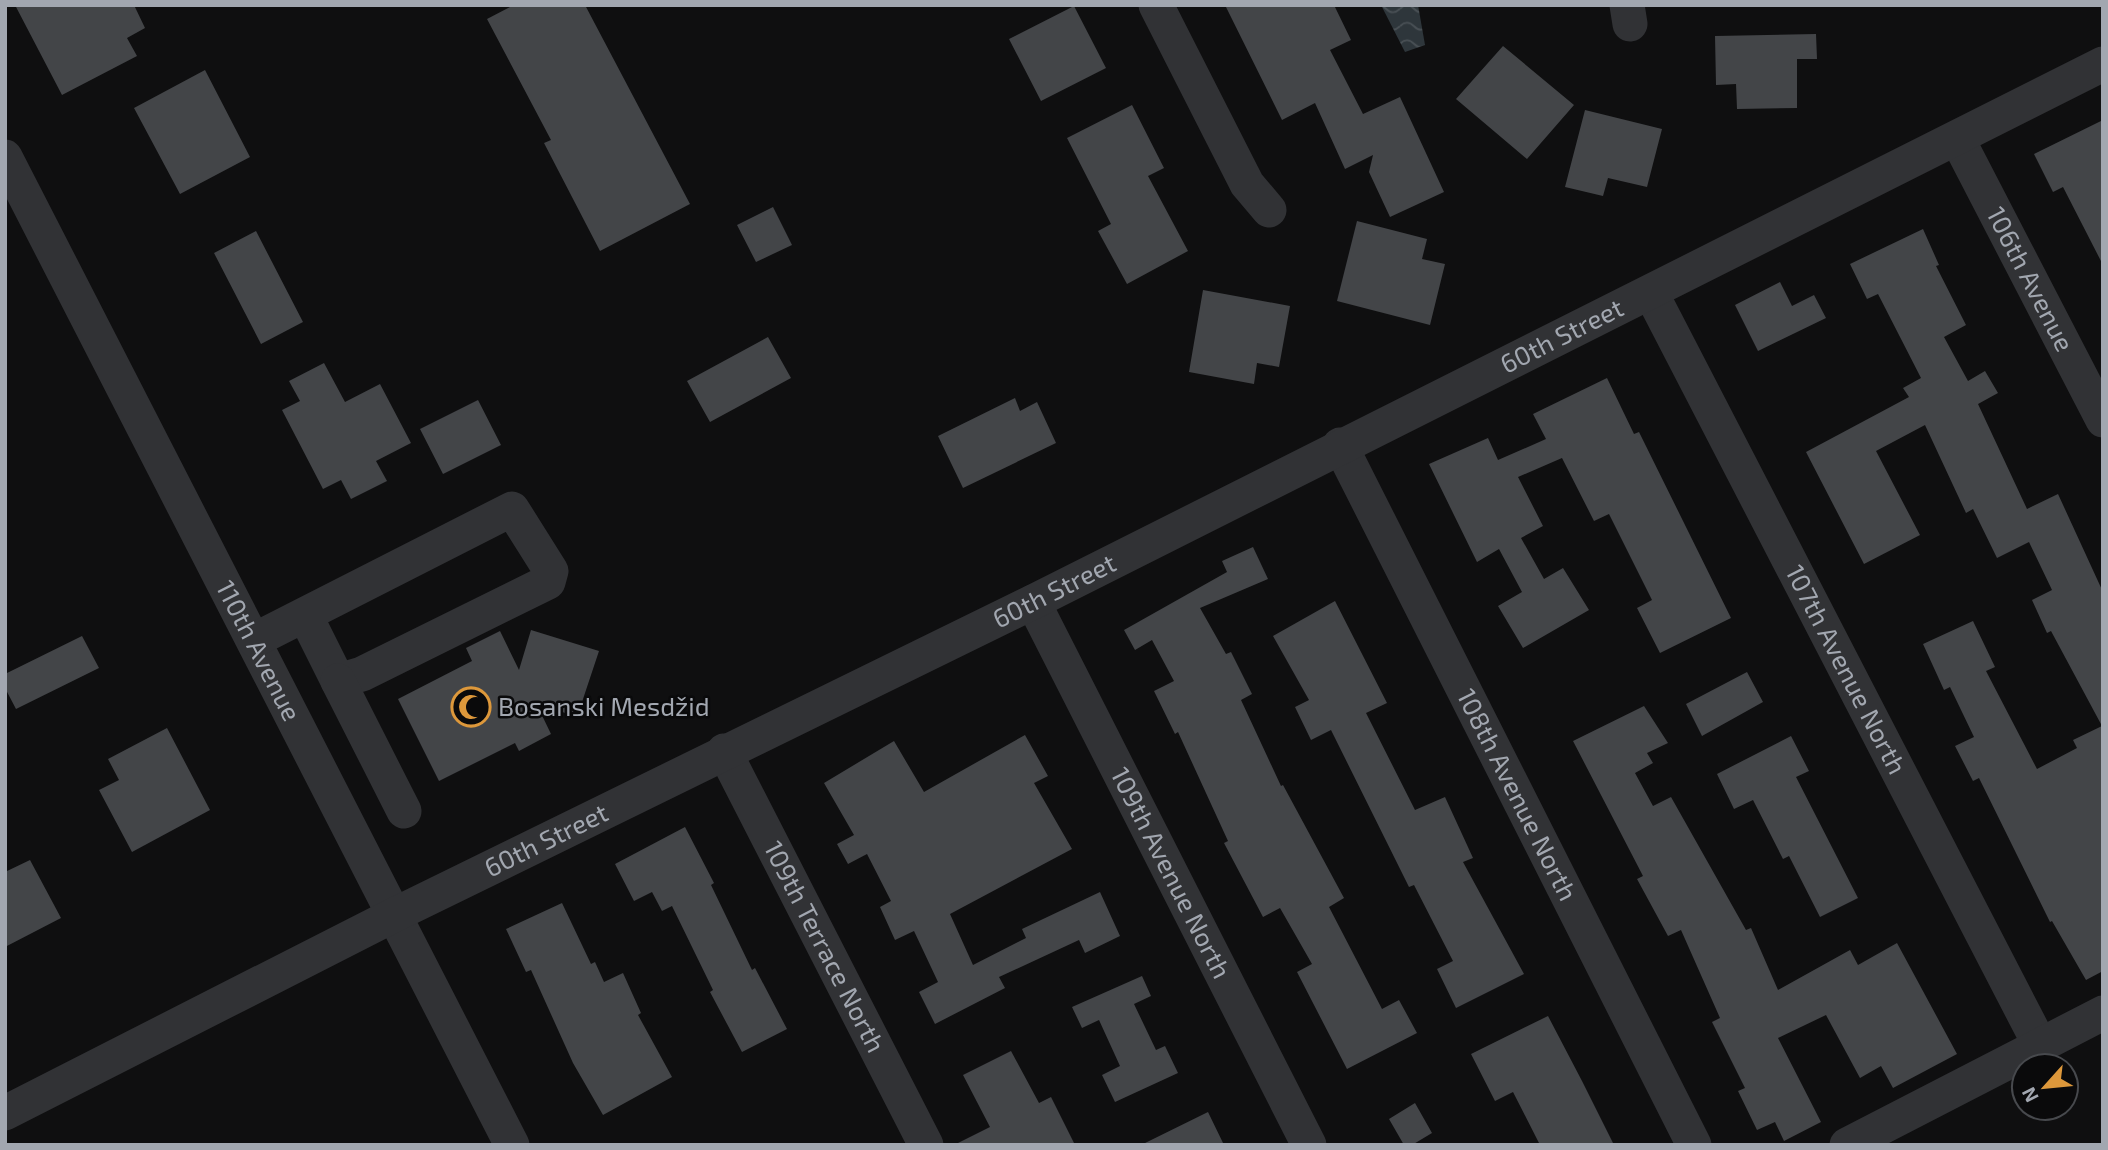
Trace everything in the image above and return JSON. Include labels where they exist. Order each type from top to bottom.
[{"type":"street","points":[[1156,5],[1247,184],[1269,209]]},
{"type":"street","name":"60th Street","points":[[5,1113],[396,914],[724,751],[1033,602],[1340,445],[1651,293],[2103,64]]},
{"type":"street","name":"106th Avenue","points":[[1957,138],[2103,420]]},
{"type":"street","name":"110th Avenue","points":[[5,157],[396,914],[512,1145]]},
{"type":"street","name":"107th Avenue North","points":[[1651,293],[2040,1045]]},
{"type":"street","name":"108th Avenue North","points":[[1340,445],[1694,1145]]},
{"type":"street","points":[[255,640],[512,509],[551,571],[548,582],[362,674],[338,681]]},
{"type":"street","name":"109th Avenue North","points":[[1033,602],[1309,1145]]},
{"type":"street","points":[[305,615],[404,811]]},
{"type":"street","name":"109th Terrace North","points":[[724,751],[926,1145]]},
{"type":"street","points":[[1847,1145],[2103,1013]]},
{"type":"water","points":[[1381,5],[1418,5],[1425,45],[1405,52]]},
{"type":"building","points":[[15,5],[134,5],[145,28],[127,38],[137,56],[62,95]]},
{"type":"building","points":[[514,5],[585,5],[690,204],[600,251],[544,143],[551,140],[487,19]]},
{"type":"building","points":[[1225,5],[1334,5],[1351,40],[1330,50],[1363,114],[1400,97],[1444,192],[1390,217],[1369,172],[1373,155],[1345,169],[1315,103],[1282,120]]},
{"type":"building","points":[[1074,6],[1106,68],[1041,101],[1009,39]]},
{"type":"building","points":[[1816,34],[1817,59],[1797,59],[1797,108],[1737,109],[1736,84],[1716,85],[1715,36]]},
{"type":"building","points":[[1503,46],[1574,105],[1527,159],[1456,99]]},
{"type":"building","points":[[205,70],[250,157],[180,194],[134,108]]},
{"type":"building","points":[[1132,105],[1164,168],[1148,176],[1188,251],[1127,284],[1098,231],[1111,224],[1067,138]]},
{"type":"building","points":[[1585,110],[1662,129],[1647,187],[1608,178],[1603,196],[1565,187]]},
{"type":"building","points":[[2103,120],[2103,265],[2063,187],[2053,192],[2034,154]]},
{"type":"building","points":[[773,207],[792,245],[756,262],[737,225]]},
{"type":"building","points":[[1357,221],[1427,239],[1422,259],[1445,264],[1430,325],[1337,301]]},
{"type":"building","points":[[1923,229],[1939,265],[1936,266],[1966,325],[1944,337],[1968,381],[1985,371],[1998,393],[1978,404],[2027,509],[2058,494],[2103,592],[2103,971],[2086,980],[2052,921],[2050,922],[1979,778],[1973,781],[1955,746],[1974,737],[1950,687],[1944,690],[1923,644],[1973,621],[1995,667],[1986,671],[2037,769],[2077,748],[2073,740],[2102,726],[2051,631],[2047,633],[2032,600],[2052,590],[2029,542],[1997,558],[1973,509],[1966,513],[1925,425],[1876,451],[1920,535],[1864,564],[1806,452],[1909,397],[1903,388],[1921,378],[1878,294],[1867,299],[1850,264]]},
{"type":"building","points":[[256,231],[303,322],[261,344],[214,253]]},
{"type":"building","points":[[1780,282],[1792,306],[1814,295],[1826,318],[1758,351],[1735,305]]},
{"type":"building","points":[[1203,290],[1290,306],[1279,367],[1257,363],[1254,384],[1189,372]]},
{"type":"building","points":[[768,337],[791,378],[710,422],[687,381]]},
{"type":"building","points":[[324,363],[345,402],[380,384],[411,443],[376,461],[387,481],[351,499],[341,480],[323,489],[282,410],[300,401],[289,381]]},
{"type":"building","points":[[1607,378],[1634,434],[1639,432],[1731,618],[1660,653],[1637,608],[1652,600],[1609,514],[1594,521],[1562,458],[1518,477],[1543,526],[1521,538],[1544,579],[1563,568],[1589,610],[1523,648],[1498,606],[1522,592],[1499,549],[1477,562],[1429,464],[1488,438],[1498,460],[1546,439],[1533,414]]},
{"type":"building","points":[[1015,398],[1020,411],[1037,402],[1056,443],[963,488],[938,436]]},
{"type":"building","points":[[478,400],[501,445],[443,474],[420,429]]},
{"type":"building","points":[[1253,547],[1268,579],[1200,608],[1226,654],[1231,652],[1252,694],[1241,700],[1281,786],[1283,785],[1344,898],[1329,907],[1382,1009],[1399,1000],[1417,1033],[1347,1069],[1297,972],[1312,964],[1280,908],[1263,917],[1224,843],[1228,841],[1178,732],[1175,734],[1154,691],[1174,681],[1152,640],[1135,650],[1124,630],[1227,572],[1222,561]]},
{"type":"building","points":[[1335,601],[1387,703],[1366,713],[1415,810],[1445,797],[1473,858],[1463,862],[1524,974],[1456,1008],[1437,969],[1453,961],[1414,885],[1409,887],[1331,730],[1311,740],[1295,707],[1309,700],[1273,636]]},
{"type":"building","name":"Bosanski Mesdžid","points":[[531,630],[599,651],[577,717],[536,703],[551,734],[519,751],[515,743],[439,781],[398,699],[472,661],[466,648],[500,631],[519,670]]},
{"type":"building","points":[[82,636],[99,668],[16,709],[5,688],[5,674]]},
{"type":"building","points":[[1747,672],[1763,702],[1702,736],[1686,704]]},
{"type":"building","points":[[1644,706],[1668,743],[1647,753],[1653,763],[1635,773],[1653,806],[1671,797],[1746,930],[1751,928],[1778,990],[1850,950],[1858,965],[1897,943],[1957,1054],[1893,1088],[1881,1066],[1860,1078],[1826,1015],[1778,1038],[1821,1122],[1784,1141],[1775,1122],[1757,1130],[1738,1091],[1745,1088],[1712,1022],[1720,1018],[1681,930],[1668,936],[1637,879],[1643,876],[1573,741]]},
{"type":"building","points":[[167,728],[210,810],[132,852],[99,790],[119,780],[108,759]]},
{"type":"building","points":[[1025,735],[1048,776],[1034,783],[1072,849],[950,914],[973,965],[1026,938],[1022,929],[1100,892],[1120,936],[1085,953],[1079,940],[999,977],[1005,988],[935,1024],[919,992],[938,982],[914,931],[895,940],[880,907],[891,901],[867,854],[848,864],[837,844],[854,835],[824,783],[894,741],[924,792]]},
{"type":"building","points":[[1791,736],[1809,771],[1796,777],[1858,898],[1820,917],[1789,856],[1783,859],[1753,800],[1734,809],[1717,774]]},
{"type":"building","points":[[685,827],[714,883],[711,885],[752,970],[755,968],[787,1029],[742,1052],[710,992],[713,990],[672,906],[662,911],[652,892],[634,901],[615,864]]},
{"type":"building","points":[[30,860],[61,918],[5,947],[5,872]]},
{"type":"building","points":[[562,903],[591,964],[595,962],[604,982],[623,973],[641,1013],[638,1015],[672,1077],[603,1115],[573,1063],[531,970],[526,972],[506,929]]},
{"type":"building","points":[[1142,976],[1151,996],[1134,1004],[1156,1050],[1165,1046],[1178,1073],[1115,1102],[1102,1075],[1120,1066],[1099,1020],[1082,1028],[1072,1007]]},
{"type":"building","points":[[1548,1016],[1614,1145],[1540,1145],[1513,1092],[1495,1101],[1471,1054]]},
{"type":"building","points":[[1011,1051],[1039,1103],[1051,1097],[1075,1145],[954,1145],[990,1127],[963,1075]]},
{"type":"building","points":[[1415,1103],[1432,1133],[1412,1145],[1404,1145],[1389,1119]]},
{"type":"building","points":[[1208,1112],[1224,1145],[1141,1145]]},
{"type":"place","name":"Bosanski Mesdžid","points":[[471,707]]}]
